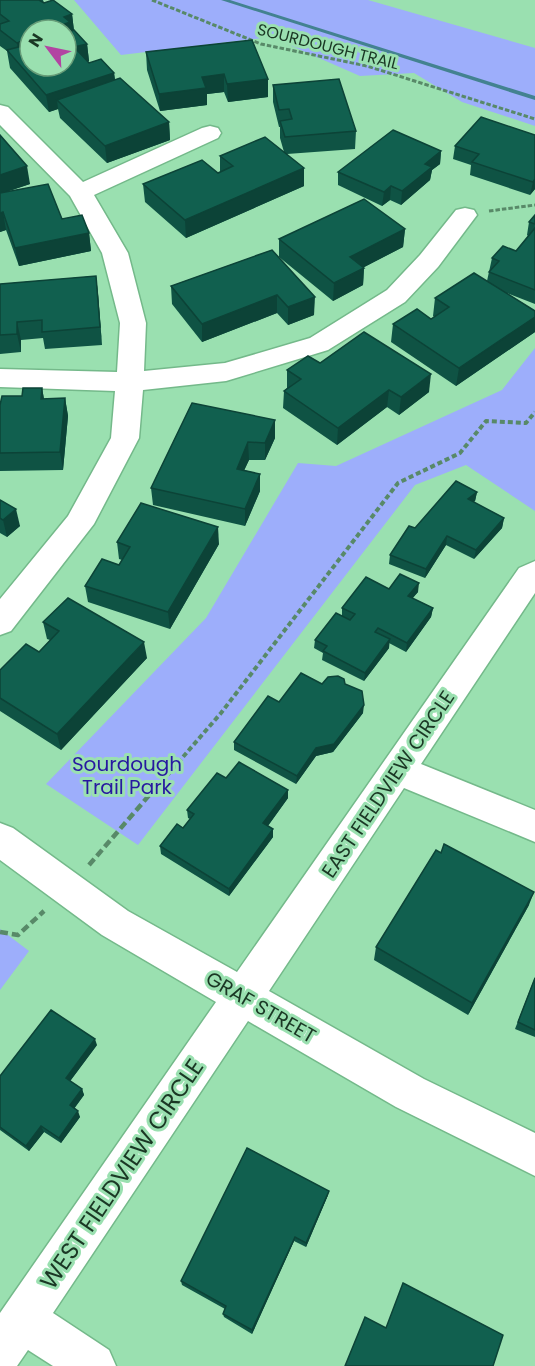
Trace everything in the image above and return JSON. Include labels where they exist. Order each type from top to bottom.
[{"type":"street","points":[[0,112],[80,192],[115,253],[133,322],[125,438],[79,524],[0,622]]},
{"type":"street","points":[[80,192],[210,134]]},
{"type":"street","points":[[0,378],[130,382],[226,372],[319,344],[396,296],[429,261],[465,215]]},
{"type":"street","name":"EAST FIELDVIEW CIRCLE","points":[[243,997],[530,576],[535,573]]},
{"type":"street","points":[[398,770],[535,826]]},
{"type":"street","name":"GRAF STREET","points":[[0,839],[115,923],[410,1093],[535,1155]]},
{"type":"street","name":"WEST FIELDVIEW CIRCLE","points":[[11,1335],[243,997]]},
{"type":"street","points":[[11,1335],[93,1366]]},
{"type":"path","name":"SOURDOUGH TRAIL","points":[[152,0],[261,44],[367,66],[535,119]]},
{"type":"path","points":[[465,215],[535,205]]},
{"type":"path","points":[[0,932],[18,934],[29,926],[92,862],[221,713],[398,483],[460,453],[486,421],[526,423],[535,412]]},
{"type":"green space","points":[[74,0],[368,0],[535,48],[535,126],[462,102],[414,73],[360,76],[271,37],[121,55]]},
{"type":"green space","name":"Sourdough Trail Park","points":[[535,348],[535,511],[466,465],[415,485],[138,845],[46,784],[206,618],[298,463],[336,466],[502,390]]},
{"type":"green space","points":[[0,929],[29,951],[0,990]]},
{"type":"building","points":[[0,0],[39,0],[44,3],[53,0],[72,14],[65,18],[18,18],[17,43],[0,30],[0,24],[9,21],[0,14]]},
{"type":"building","points":[[78,34],[87,44],[78,46]]},
{"type":"building","points":[[252,40],[268,79],[227,84],[224,74],[202,77],[206,88],[159,94],[146,52]]},
{"type":"building","points":[[18,47],[18,63],[7,50]]},
{"type":"building","points":[[78,51],[89,63],[101,59],[114,73],[46,95],[31,78],[78,78]]},
{"type":"building","points":[[120,78],[169,122],[105,146],[57,100]]},
{"type":"building","points":[[339,79],[356,131],[285,137],[280,121],[292,119],[289,109],[279,110],[273,85]]},
{"type":"building","points":[[481,117],[535,135],[535,179],[533,182],[472,162],[479,154],[455,146]]},
{"type":"building","points":[[393,130],[441,151],[425,164],[432,167],[402,191],[391,186],[384,192],[338,172]]},
{"type":"building","points":[[0,135],[27,166],[0,175]]},
{"type":"building","points":[[265,137],[304,168],[185,220],[143,184],[202,160],[218,173],[233,166],[220,156]]},
{"type":"building","points":[[48,184],[62,219],[82,215],[89,233],[15,248],[3,212],[0,213],[0,193]]},
{"type":"building","points":[[364,199],[405,229],[350,257],[364,268],[334,283],[279,239]]},
{"type":"building","points":[[535,215],[535,224],[529,222]]},
{"type":"building","points":[[535,228],[535,290],[489,272],[499,261],[492,258],[503,246],[516,251]]},
{"type":"building","points":[[272,250],[315,297],[288,307],[277,295],[202,324],[171,286]]},
{"type":"building","points":[[474,273],[535,311],[535,317],[459,368],[393,324],[417,309],[431,319],[449,307],[435,298]]},
{"type":"building","points":[[96,276],[100,327],[42,332],[42,320],[17,322],[17,334],[0,335],[0,284]]},
{"type":"building","points":[[364,332],[431,374],[401,397],[389,390],[338,428],[284,391],[301,379],[287,370],[308,356],[320,363]]},
{"type":"building","points":[[23,388],[42,388],[41,399],[65,398],[60,452],[0,453],[2,396],[22,396]]},
{"type":"building","points":[[192,403],[275,420],[265,443],[248,442],[237,469],[260,474],[245,509],[151,488]]},
{"type":"building","points":[[456,481],[477,492],[468,499],[504,518],[476,550],[447,536],[426,569],[390,555],[409,526],[415,528]]},
{"type":"building","points":[[0,500],[16,509],[3,520],[0,518]]},
{"type":"building","points":[[141,503],[218,527],[168,612],[85,586],[102,559],[119,565],[130,547],[117,542]]},
{"type":"building","points":[[400,574],[419,583],[408,596],[433,608],[407,643],[378,628],[375,632],[390,639],[365,673],[323,651],[327,646],[315,640],[336,613],[350,620],[355,614],[342,608],[366,577],[389,589]]},
{"type":"building","points":[[68,598],[144,642],[57,734],[0,698],[0,670],[26,644],[39,652],[59,631],[43,622]]},
{"type":"building","points":[[301,673],[322,684],[328,677],[338,676],[344,679],[345,684],[362,691],[364,705],[334,744],[316,748],[297,776],[234,742],[268,696],[279,702]]},
{"type":"building","points":[[239,762],[288,790],[263,823],[273,829],[229,889],[160,846],[177,824],[183,828],[194,814],[187,810],[217,773],[226,778]]},
{"type":"building","points":[[444,844],[534,892],[472,1003],[376,947],[436,850],[441,853]]},
{"type":"building","points":[[535,978],[535,1030],[518,1022]]},
{"type":"building","points":[[51,1010],[95,1039],[66,1078],[82,1089],[70,1105],[78,1111],[59,1138],[41,1126],[26,1146],[0,1127],[0,1076]]},
{"type":"building","points":[[247,1148],[329,1191],[306,1243],[295,1237],[252,1330],[223,1314],[226,1306],[181,1281]]},
{"type":"building","points":[[403,1283],[503,1335],[493,1366],[345,1366],[365,1317],[386,1328]]},
{"type":"waterway","points":[[224,0],[535,98]]}]
